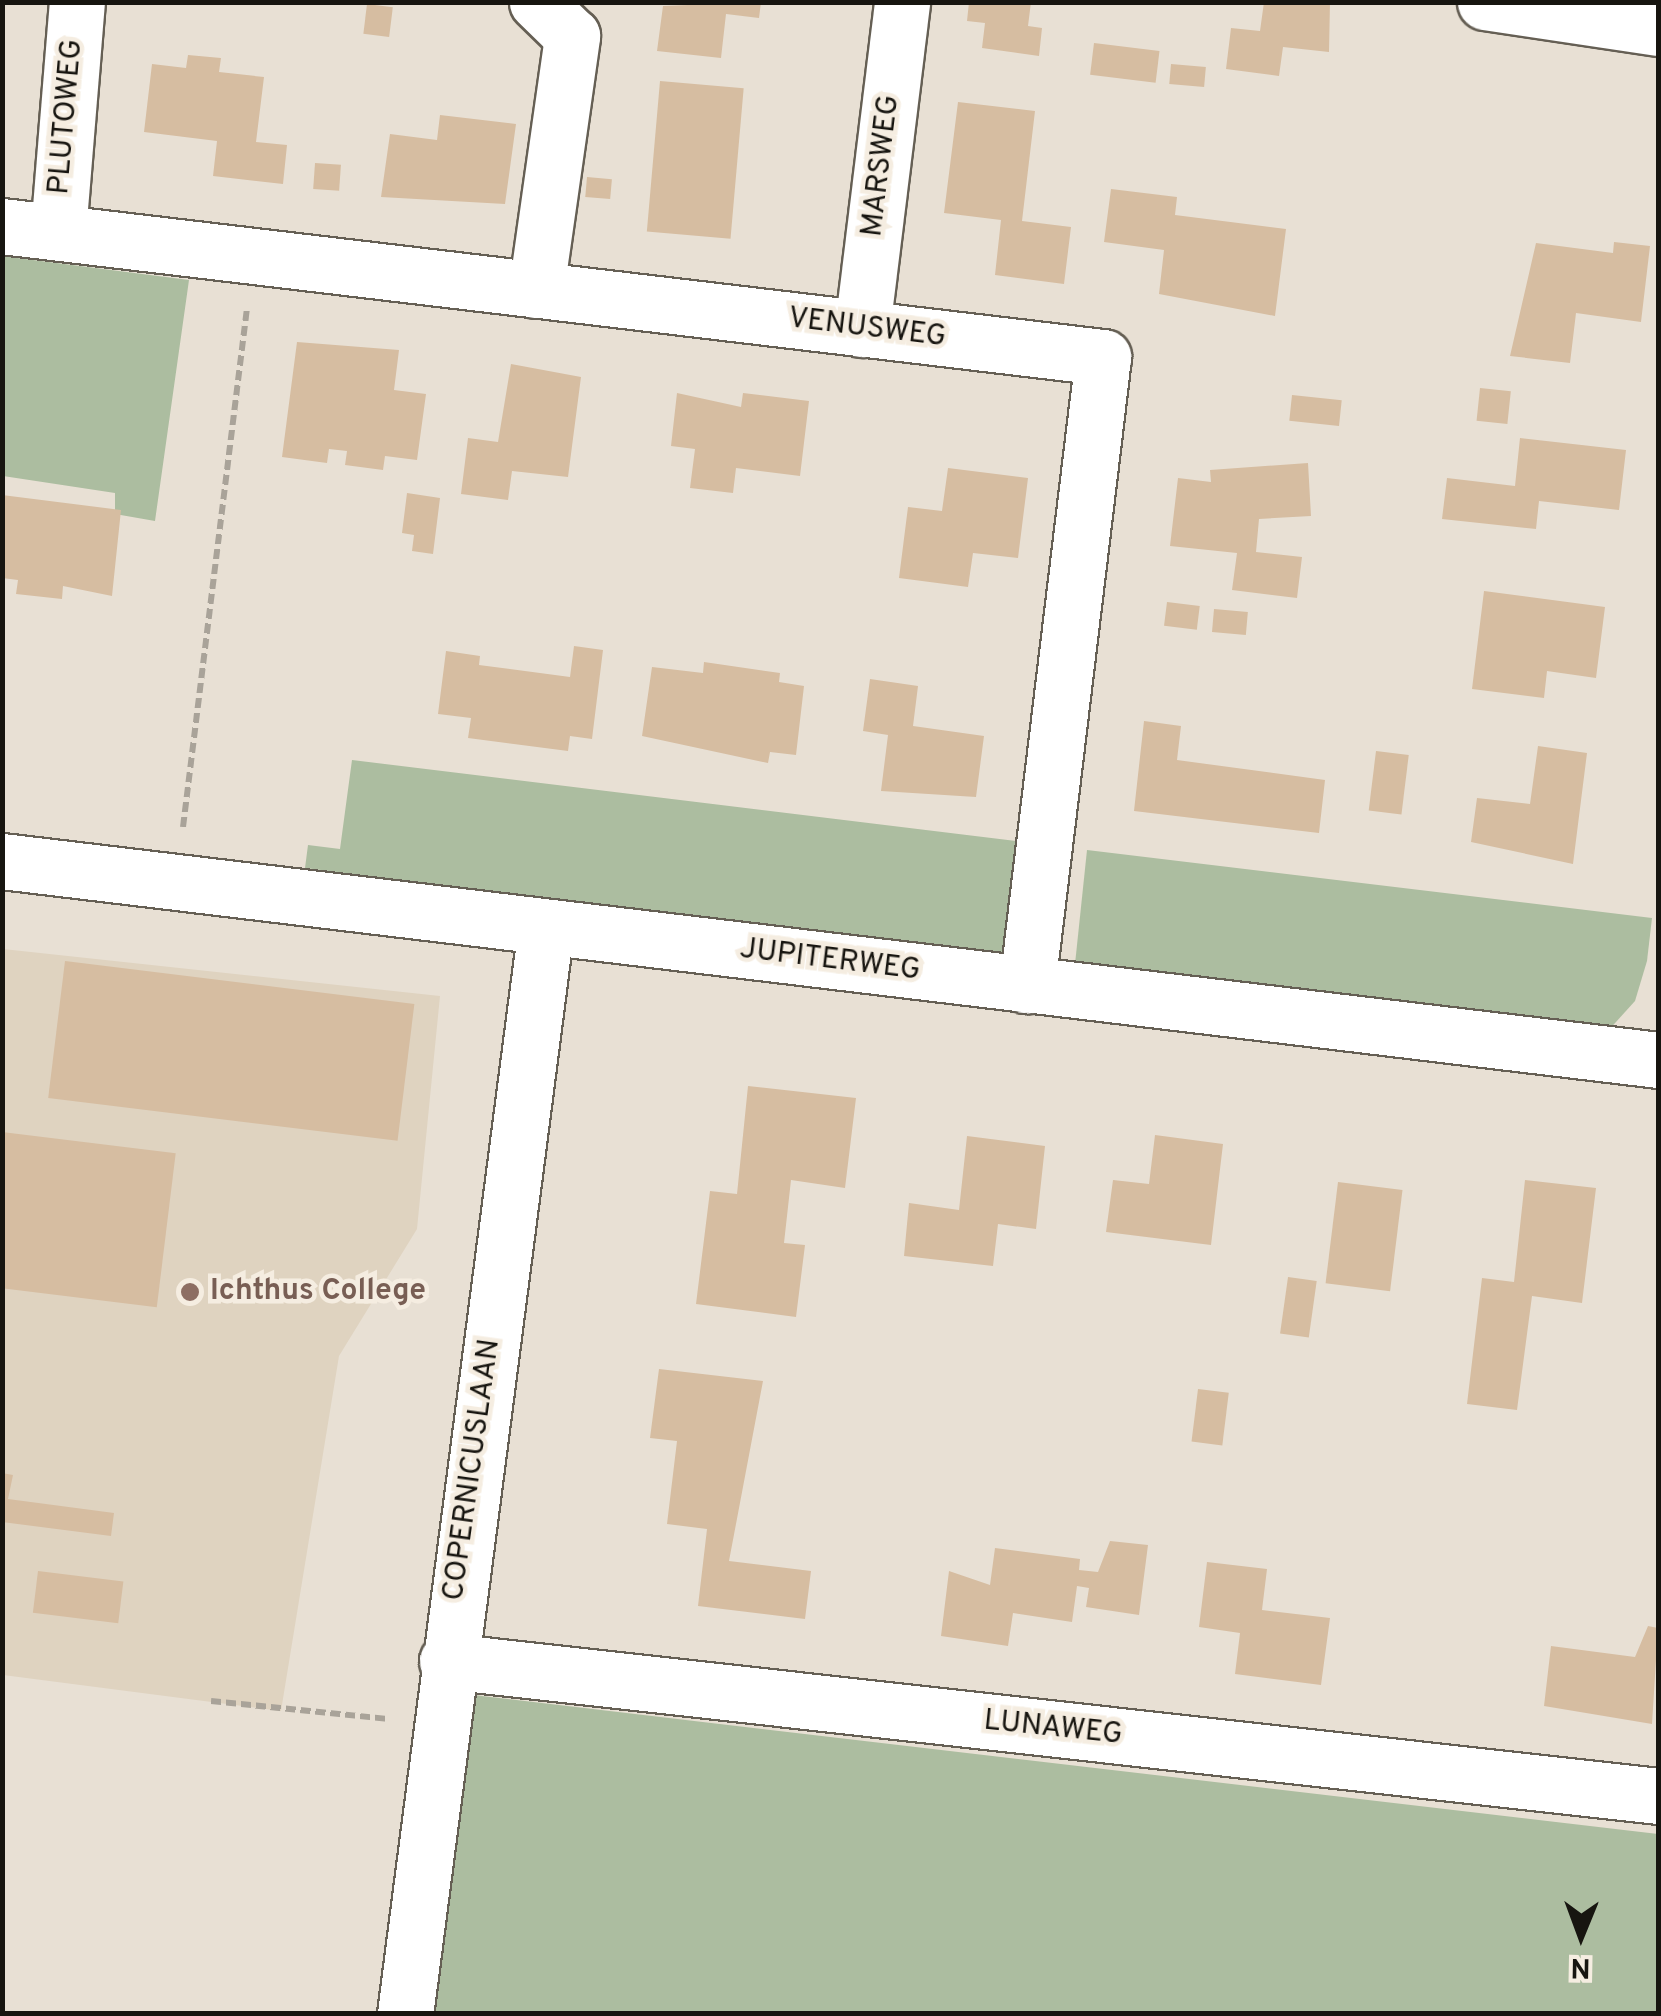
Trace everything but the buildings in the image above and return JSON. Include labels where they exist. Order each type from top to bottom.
[{"type":"street","name":"PLUTOWEG","points":[[58,232],[77,2]]},
{"type":"street","points":[[536,290],[572,36],[537,2]]},
{"type":"street","name":"MARSWEG","points":[[862,329],[902,2]]},
{"type":"street","points":[[1485,2],[1658,28]]},
{"type":"street","name":"VENUSWEG","points":[[2,226],[1103,358],[1027,985]]},
{"type":"street","name":"JUPITERWEG","points":[[2,862],[1658,1060]]},
{"type":"street","name":"COPERNICUSLAAN","points":[[405,2014],[438,1724],[546,927]]},
{"type":"street","name":"LUNAWEG","points":[[447,1661],[1658,1796]]},
{"type":"path","points":[[176,882],[254,256]]},
{"type":"path","points":[[212,1700],[438,1724]]},
{"type":"shaded area","name":"Ichthus College","points":[[3,949],[440,996],[417,1229],[339,1356],[281,1711],[3,1675]]},
{"type":"green space","points":[[2,256],[189,280],[155,521],[115,514],[115,493],[3,476]]},
{"type":"green space","points":[[352,760],[1024,842],[1009,956],[305,868],[308,845],[340,849]]},
{"type":"green space","points":[[1087,850],[1652,918],[1647,961],[1635,1001],[1606,1033],[1075,964]]},
{"type":"green space","points":[[473,1695],[1658,1834],[1658,2013],[434,2014]]},
{"type":"place","name":"Ichthus College","points":[[190,1292]]}]
